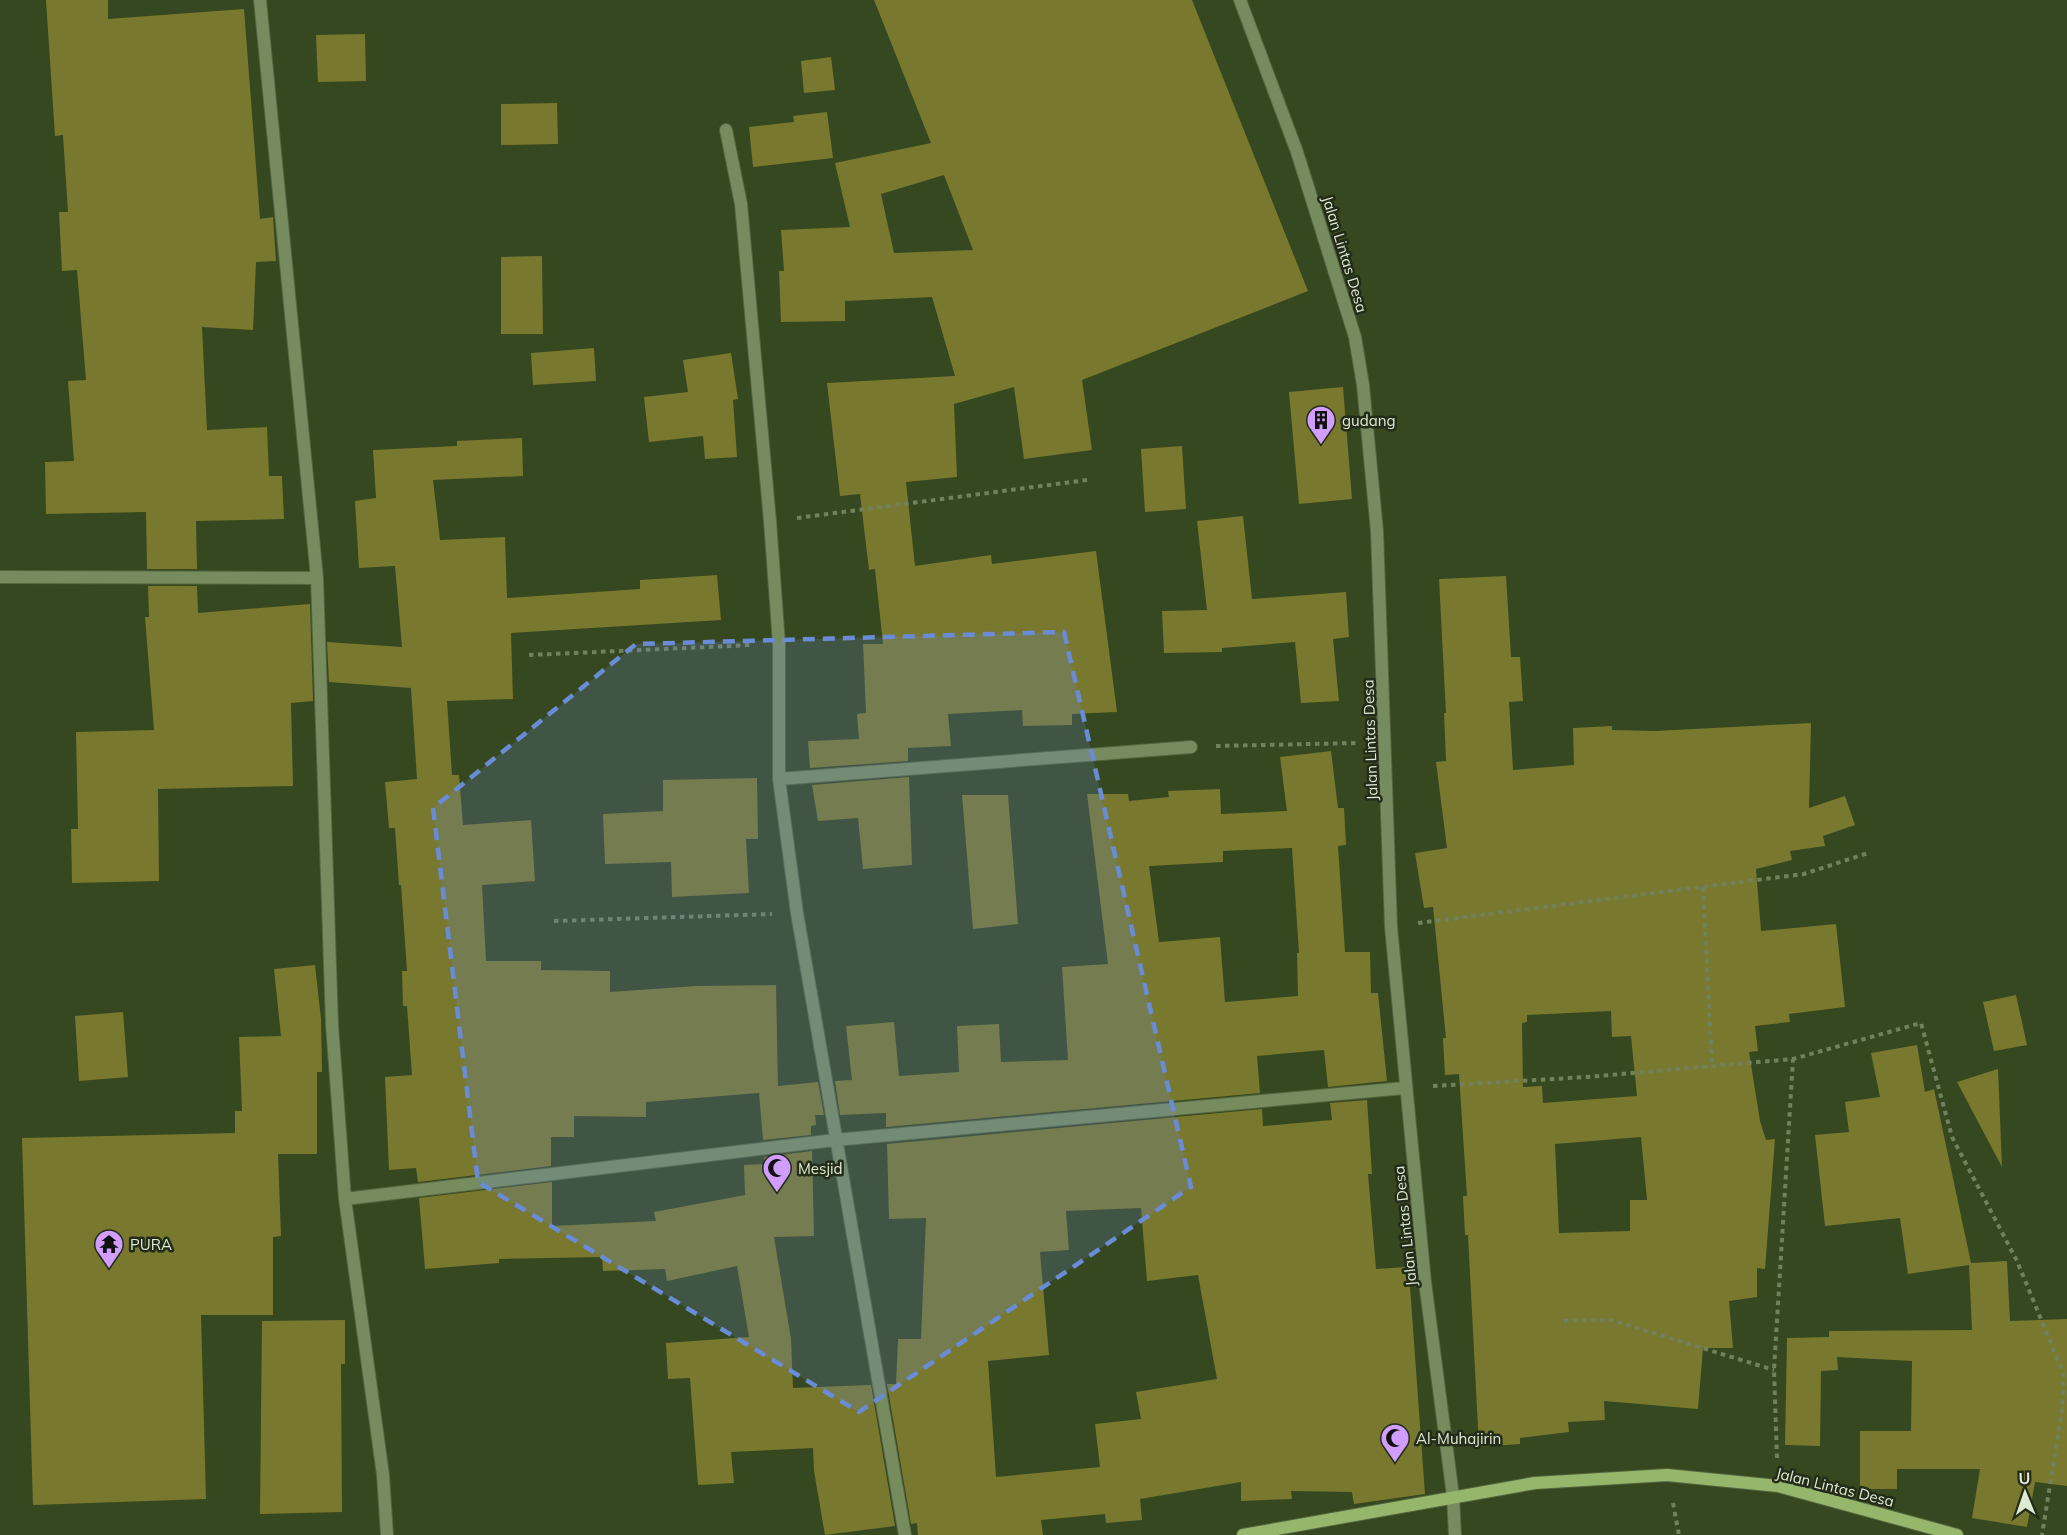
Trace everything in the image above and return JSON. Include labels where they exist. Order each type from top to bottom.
[{"type":"main road","name":"Jalan Lintas Desa","points":[[1243,1535],[1535,1483],[1667,1475],[1778,1486],[1926,1530],[1957,1535]]},
{"type":"street","points":[[260,0],[317,578],[332,1025],[345,1199],[383,1475],[387,1535]]},
{"type":"street","name":"Jalan Lintas Desa","points":[[1240,0],[1297,152],[1355,337],[1363,385],[1374,496],[1385,742],[1390,927],[1425,1282],[1453,1496]]},
{"type":"street","points":[[726,130],[741,204],[770,521],[779,644],[779,779],[797,913],[905,1535]]},
{"type":"street","points":[[0,577],[317,578]]},
{"type":"street","points":[[779,779],[1191,747]]},
{"type":"street","points":[[345,1199],[835,1140],[1406,1088]]},
{"type":"street","points":[[1453,1496],[1455,1535]]},
{"type":"path","points":[[770,521],[1088,480]]},
{"type":"path","points":[[529,655],[779,644]]},
{"type":"path","points":[[1191,747],[1385,742]]},
{"type":"path","points":[[1390,927],[1804,874],[1868,853]]},
{"type":"path","points":[[1703,887],[1712,1066]]},
{"type":"path","points":[[554,921],[797,913]]},
{"type":"path","points":[[1406,1088],[1793,1059],[1921,1023],[1952,1137],[2017,1261],[2064,1375],[2062,1410],[2042,1535]]},
{"type":"path","points":[[1778,1486],[1774,1370],[1793,1059]]},
{"type":"path","points":[[1564,1321],[1611,1320],[1774,1370]]},
{"type":"highlighted area","points":[[1064,632],[1191,1187],[859,1412],[478,1182],[433,808],[636,644]]},
{"type":"building","points":[[46,0],[108,0],[108,19],[244,9],[260,219],[273,217],[276,261],[256,262],[253,330],[202,327],[207,430],[267,427],[269,476],[282,476],[284,519],[196,521],[197,569],[147,569],[146,512],[46,514],[45,462],[74,461],[68,381],[86,380],[77,270],[62,271],[59,212],[68,212],[63,135],[55,136]]},
{"type":"building","points":[[874,0],[1192,0],[1308,291],[1082,380],[1092,450],[1024,459],[1014,387],[954,404],[957,477],[906,482],[915,566],[991,555],[992,564],[1096,551],[1117,712],[1072,714],[1072,725],[1023,726],[1022,710],[948,714],[951,746],[908,748],[908,761],[810,768],[808,741],[859,739],[857,714],[866,713],[863,644],[883,644],[875,569],[869,570],[860,494],[840,496],[827,383],[955,376],[932,297],[845,301],[845,321],[781,322],[779,271],[784,271],[781,230],[850,227],[835,163],[931,143]],"holes":[[[944,175],[973,250],[894,253],[881,194]]]},
{"type":"building","points":[[365,34],[366,81],[318,82],[316,35]]},
{"type":"building","points":[[831,57],[835,90],[804,93],[801,61]]},
{"type":"building","points":[[557,103],[558,144],[501,145],[501,104]]},
{"type":"building","points":[[827,112],[833,158],[753,167],[749,127],[794,122],[793,116]]},
{"type":"building","points":[[542,256],[543,334],[501,334],[501,257]]},
{"type":"building","points":[[594,348],[596,381],[533,385],[531,353]]},
{"type":"building","points":[[731,353],[738,399],[733,400],[737,457],[705,459],[703,436],[649,442],[644,397],[688,392],[683,360]]},
{"type":"building","name":"gudang","points":[[1343,387],[1352,499],[1299,504],[1289,392]]},
{"type":"building","points":[[522,438],[523,476],[433,480],[440,540],[505,537],[507,598],[640,589],[640,580],[717,575],[721,620],[511,633],[513,699],[447,701],[452,775],[459,775],[463,825],[531,820],[535,881],[482,885],[486,961],[541,961],[541,970],[610,971],[610,992],[696,986],[776,985],[778,1086],[818,1082],[824,1115],[815,1115],[816,1125],[811,1126],[811,1135],[763,1140],[759,1093],[646,1102],[646,1117],[574,1116],[574,1137],[551,1137],[551,1166],[418,1182],[416,1168],[389,1170],[385,1077],[412,1075],[407,1006],[403,1006],[402,971],[407,971],[401,885],[399,885],[395,828],[389,828],[385,782],[417,779],[411,688],[329,682],[327,642],[402,647],[395,566],[359,568],[355,501],[376,498],[373,450],[457,446],[457,441]]},
{"type":"building","points":[[1182,446],[1186,509],[1145,512],[1141,449]]},
{"type":"building","points":[[1243,516],[1252,599],[1346,592],[1349,637],[1333,639],[1339,701],[1301,703],[1295,642],[1222,648],[1222,652],[1164,653],[1162,611],[1207,610],[1197,521]]},
{"type":"building","points":[[1506,576],[1511,657],[1520,657],[1523,701],[1509,702],[1513,770],[1574,765],[1573,728],[1612,726],[1612,730],[1656,731],[1811,723],[1809,808],[1845,796],[1855,825],[1823,836],[1825,846],[1790,851],[1792,860],[1756,869],[1761,931],[1836,924],[1845,1007],[1789,1014],[1790,1022],[1755,1026],[1758,1051],[1749,1052],[1760,1121],[1766,1140],[1775,1139],[1765,1269],[1757,1268],[1757,1297],[1729,1301],[1733,1348],[1703,1348],[1698,1409],[1604,1401],[1605,1420],[1568,1422],[1569,1432],[1520,1438],[1520,1444],[1479,1447],[1468,1235],[1465,1235],[1463,1196],[1467,1196],[1459,1074],[1445,1075],[1443,1038],[1446,1038],[1433,907],[1424,908],[1415,853],[1447,848],[1436,762],[1446,761],[1444,713],[1446,713],[1439,579]],"holes":[[[1611,1011],[1612,1037],[1631,1036],[1637,1096],[1543,1103],[1542,1086],[1523,1087],[1522,1023],[1527,1022],[1527,1015]],[[1641,1137],[1647,1200],[1630,1200],[1630,1231],[1559,1233],[1555,1144]]]},
{"type":"building","points":[[148,586],[197,586],[198,613],[310,604],[313,701],[291,703],[293,786],[158,789],[159,881],[72,883],[71,829],[78,829],[76,732],[154,730],[145,617],[149,617]]},
{"type":"building","points":[[1331,751],[1338,808],[1344,808],[1346,845],[1338,846],[1345,952],[1370,952],[1371,993],[1378,993],[1387,1081],[1328,1087],[1324,1050],[1257,1056],[1260,1093],[886,1127],[886,1113],[840,1115],[835,1081],[852,1080],[846,1026],[894,1022],[899,1076],[959,1072],[957,1026],[999,1024],[1001,1062],[1068,1060],[1062,967],[1108,964],[1087,794],[1128,794],[1129,801],[1169,797],[1168,791],[1220,789],[1221,814],[1287,811],[1280,757]],"holes":[[[1292,848],[1299,953],[1297,953],[1298,996],[1225,1002],[1220,937],[1159,942],[1149,866],[1223,862],[1223,851]]]},
{"type":"building","points":[[909,777],[912,865],[863,869],[858,818],[818,821],[812,785]]},
{"type":"building","points":[[757,778],[758,839],[746,839],[749,893],[672,897],[671,862],[605,864],[603,814],[663,811],[663,780]]},
{"type":"building","points":[[962,795],[1008,795],[1018,924],[973,929]]},
{"type":"building","points":[[315,965],[321,1019],[322,1072],[317,1072],[317,1154],[278,1154],[281,1236],[273,1237],[273,1315],[201,1315],[206,1499],[33,1505],[22,1138],[235,1133],[235,1111],[242,1111],[239,1037],[281,1036],[274,969]]},
{"type":"building","points":[[2016,995],[2027,1045],[1994,1051],[1983,1002]]},
{"type":"building","points":[[123,1012],[128,1077],[79,1081],[75,1016]]},
{"type":"building","points":[[1917,1045],[1925,1092],[1934,1089],[1971,1263],[2007,1261],[2010,1321],[2067,1319],[2067,1486],[2035,1482],[2027,1527],[1972,1518],[1980,1469],[1897,1469],[1897,1489],[1860,1489],[1860,1431],[1911,1431],[1912,1361],[1837,1357],[1838,1370],[1821,1371],[1820,1446],[1785,1445],[1787,1338],[1829,1337],[1829,1331],[1972,1330],[1969,1265],[1908,1274],[1900,1218],[1825,1226],[1815,1135],[1849,1132],[1845,1102],[1880,1097],[1871,1053]]},
{"type":"building","points":[[1998,1069],[2002,1167],[1957,1082]]},
{"type":"building","points":[[1367,1100],[1372,1174],[1368,1174],[1376,1269],[1407,1267],[1409,1273],[1425,1494],[1354,1504],[1352,1492],[1291,1491],[1292,1499],[1241,1501],[1241,1482],[1140,1499],[1142,1520],[1106,1523],[1105,1514],[1041,1520],[1043,1535],[918,1535],[917,1523],[911,1524],[887,1384],[896,1384],[898,1339],[921,1339],[926,1218],[889,1219],[887,1144],[1262,1109],[1263,1126],[1332,1120],[1330,1103]],"holes":[[[1141,1208],[1147,1281],[1198,1275],[1217,1379],[1136,1392],[1141,1419],[1095,1424],[1100,1467],[996,1477],[988,1361],[1049,1355],[1040,1252],[1069,1250],[1066,1211]]]},
{"type":"building","points":[[812,1151],[814,1236],[774,1237],[791,1339],[793,1388],[871,1385],[895,1526],[825,1535],[814,1471],[813,1448],[731,1452],[734,1483],[698,1485],[690,1378],[668,1379],[666,1343],[749,1337],[737,1266],[667,1281],[665,1269],[603,1271],[602,1257],[499,1259],[499,1263],[425,1269],[419,1198],[552,1182],[552,1226],[656,1221],[654,1212],[745,1195],[744,1165],[765,1164],[764,1157]]},
{"type":"building","points":[[345,1320],[345,1364],[341,1364],[342,1512],[260,1514],[262,1321]]},
{"type":"place","name":"gudang","points":[[1321,446]]},
{"type":"place","name":"Mesjid","points":[[777,1194]]},
{"type":"place","name":"PURA","points":[[109,1270]]},
{"type":"place","name":"Al-Muhajirin","points":[[1395,1464]]}]
